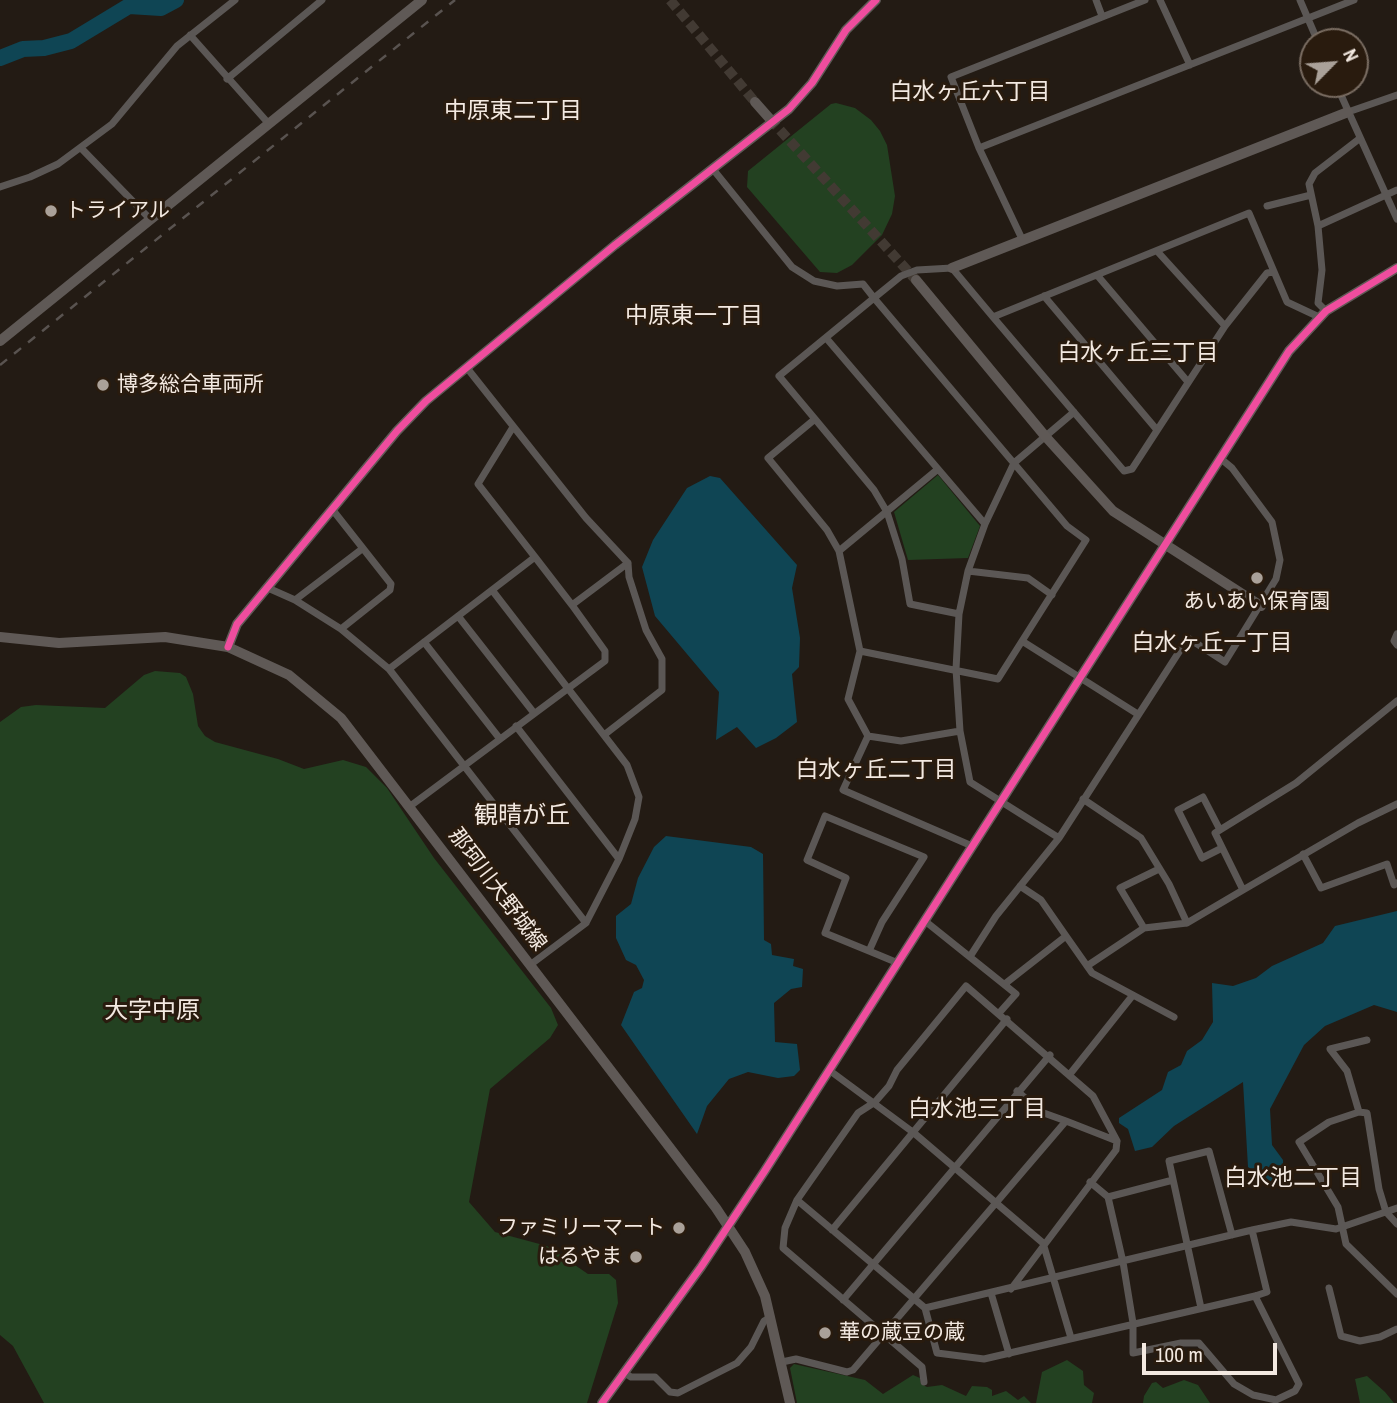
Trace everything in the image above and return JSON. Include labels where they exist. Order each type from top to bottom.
[{"type":"street","points":[[0,187],[30,177],[81,148],[112,124],[177,46],[234,0]]},
{"type":"street","points":[[227,79],[322,0]]},
{"type":"street","points":[[228,647],[237,624],[397,431],[426,401],[712,168],[789,109],[812,83],[846,30],[876,0]]},
{"type":"street","points":[[1096,0],[1102,16]]},
{"type":"street","points":[[1023,241],[979,148],[951,77],[1145,0]]},
{"type":"street","points":[[1160,0],[1190,65]]},
{"type":"street","points":[[1300,0],[1312,28]]},
{"type":"street","points":[[979,148],[1354,0]]},
{"type":"street","points":[[0,341],[269,124],[414,2]]},
{"type":"street","points":[[190,35],[269,124]]},
{"type":"street","points":[[959,614],[910,604],[902,559],[887,512],[874,491],[779,376],[901,276],[917,270],[953,268],[1397,95]]},
{"type":"street","points":[[1342,98],[1397,219]]},
{"type":"street","points":[[755,102],[770,119]]},
{"type":"street","points":[[1323,314],[1318,303],[1322,270],[1318,226],[1309,184],[1315,173],[1359,139]]},
{"type":"street","points":[[81,148],[150,219]]},
{"type":"street","points":[[712,168],[792,267],[814,281],[837,286],[863,284],[1067,526],[1086,541],[998,679],[860,651]]},
{"type":"street","points":[[1318,226],[1397,190]]},
{"type":"street","points":[[1267,206],[1311,195]]},
{"type":"street","points":[[993,317],[1249,213],[1287,302],[1323,314]]},
{"type":"street","points":[[1157,251],[1225,326]]},
{"type":"street","points":[[953,268],[1124,471],[1132,469],[1225,326],[1267,273],[1273,272]]},
{"type":"street","points":[[602,1403],[728,1226],[1289,351],[1323,314],[1397,268]]},
{"type":"street","points":[[1097,275],[1188,383]]},
{"type":"street","points":[[916,280],[1045,436],[1113,512],[1261,606]]},
{"type":"street","points":[[1045,296],[1157,430]]},
{"type":"street","points":[[827,339],[985,524]]},
{"type":"street","points":[[467,368],[586,518],[628,563],[629,577],[646,630],[662,659],[662,690],[604,735]]},
{"type":"street","points":[[1059,838],[970,782],[960,732],[957,669],[959,614],[968,571],[985,524],[1014,463],[1074,412]]},
{"type":"street","points":[[815,419],[768,458],[827,530],[839,551],[860,651],[848,699],[867,736]]},
{"type":"street","points":[[409,807],[605,661],[605,651],[572,605],[478,485],[513,427]]},
{"type":"street","points":[[971,955],[1020,886],[1059,838],[1136,713],[1188,638],[1225,662],[1276,579],[1280,560],[1279,540],[1272,522],[1232,468],[1220,458]]},
{"type":"street","points":[[839,551],[938,469]]},
{"type":"street","points":[[332,509],[391,584],[390,590],[341,629]]},
{"type":"street","points":[[295,600],[362,550]]},
{"type":"street","points":[[388,669],[535,557]]},
{"type":"street","points":[[572,605],[628,563]]},
{"type":"street","points":[[968,571],[1028,578],[1052,595]]},
{"type":"street","points":[[268,588],[295,600],[341,629],[388,669],[586,923]]},
{"type":"street","points":[[492,590],[627,765],[639,797],[635,819],[619,859],[586,923],[530,965]]},
{"type":"street","points":[[458,616],[534,713]]},
{"type":"street","points":[[1397,634],[1394,641],[1397,645]]},
{"type":"street","name":"那珂川大野城線","points":[[0,637],[59,643],[165,637],[228,647],[289,675],[341,718],[652,1122],[728,1226],[755,1273],[771,1317],[790,1403]]},
{"type":"street","points":[[424,642],[500,739]]},
{"type":"street","points":[[1022,642],[1136,713]]},
{"type":"street","points":[[1242,890],[1215,833],[1296,783],[1397,701]]},
{"type":"street","points":[[516,726],[619,859]]},
{"type":"street","points":[[867,736],[901,741],[960,732]]},
{"type":"street","points":[[867,736],[844,790],[972,846]]},
{"type":"street","points":[[1220,830],[1203,797],[1178,810],[1202,858],[1222,848]]},
{"type":"street","points":[[1083,799],[1141,838],[1187,923]]},
{"type":"street","points":[[1087,966],[1144,928],[1187,923],[1303,854],[1397,804]]},
{"type":"street","points":[[869,951],[882,922],[924,857],[825,816],[807,860],[846,878],[825,933],[898,963]]},
{"type":"street","points":[[1303,854],[1321,888],[1387,864],[1394,884],[1397,883]]},
{"type":"street","points":[[1144,928],[1121,888],[1159,869]]},
{"type":"street","points":[[1020,886],[1041,900],[1093,973],[1174,1017]]},
{"type":"street","points":[[925,921],[1006,983],[1016,994],[1000,1012]]},
{"type":"street","points":[[1006,983],[1066,936]]},
{"type":"street","points":[[924,1382],[922,1367],[783,1248],[785,1228],[797,1200],[858,1114],[875,1102],[966,986],[1050,1055],[1093,1096],[1116,1141],[1116,1150],[1043,1243],[1011,1289]]},
{"type":"street","points":[[1070,1074],[1133,995]]},
{"type":"street","points":[[832,1230],[1007,1019]]},
{"type":"street","points":[[1359,1112],[1347,1071],[1330,1049],[1367,1040]]},
{"type":"street","points":[[844,1300],[1050,1055]]},
{"type":"street","points":[[829,1070],[914,1133],[1043,1243],[1070,1338]]},
{"type":"street","points":[[1017,1091],[1041,1112],[1116,1141]]},
{"type":"street","points":[[1397,1224],[1386,1212],[1379,1189],[1367,1112],[1329,1122],[1299,1142],[1338,1207],[1346,1244],[1397,1294]]},
{"type":"street","points":[[782,1363],[796,1359],[847,1372],[914,1300],[1066,1121]]},
{"type":"street","points":[[1201,1308],[1169,1161],[1209,1151],[1232,1235]]},
{"type":"street","points":[[1108,1197],[1173,1180]]},
{"type":"street","points":[[1090,1182],[1108,1197],[1133,1323],[1133,1353],[1181,1343],[1199,1343],[1234,1384],[1253,1395],[1276,1400],[1295,1391],[1299,1384],[1255,1296]]},
{"type":"street","points":[[797,1200],[925,1308],[937,1353],[984,1359],[1267,1292],[1252,1230]]},
{"type":"street","points":[[925,1308],[1252,1230],[1291,1222],[1336,1229],[1397,1208]]},
{"type":"street","points":[[1329,1288],[1341,1336],[1360,1340],[1380,1337],[1397,1329]]},
{"type":"street","points":[[992,1293],[1009,1354]]},
{"type":"street","points":[[623,1372],[631,1377],[655,1377],[670,1392],[678,1393],[737,1363],[751,1347],[764,1321],[771,1317]]},
{"type":"green space","points":[[831,104],[855,108],[880,131],[887,145],[895,196],[892,214],[882,235],[852,265],[837,273],[820,272],[747,187],[748,171]]},
{"type":"green space","points":[[938,475],[980,526],[968,558],[908,560],[894,512]]},
{"type":"green space","points":[[155,671],[180,673],[186,677],[193,694],[198,726],[205,736],[215,742],[304,769],[343,760],[366,767],[387,788],[434,858],[551,1008],[558,1025],[550,1038],[490,1089],[469,1202],[495,1232],[547,1246],[588,1274],[609,1274],[616,1280],[618,1303],[587,1403],[44,1403],[13,1346],[0,1335],[0,722],[21,707],[36,705],[105,708],[144,675]]},
{"type":"green space","points":[[1067,1360],[1083,1371],[1084,1385],[1094,1393],[1092,1403],[1036,1403],[1042,1372]]},
{"type":"green space","points":[[794,1364],[865,1380],[883,1394],[913,1375],[920,1378],[921,1384],[927,1387],[942,1385],[966,1396],[972,1386],[987,1387],[992,1390],[992,1396],[1006,1391],[1018,1400],[1024,1396],[1031,1403],[797,1403],[790,1368]]},
{"type":"green space","points":[[1367,1376],[1394,1403],[1360,1403],[1355,1379]]},
{"type":"green space","points":[[1184,1380],[1198,1385],[1210,1403],[1143,1403],[1152,1383],[1156,1382],[1163,1388]]},
{"type":"water","points":[[710,476],[720,478],[797,565],[792,588],[800,638],[799,667],[792,674],[797,722],[776,738],[756,748],[737,727],[716,740],[719,692],[655,616],[642,567],[653,540],[687,488]]},
{"type":"water","points":[[666,836],[751,847],[763,854],[764,940],[771,944],[772,955],[794,959],[793,966],[803,969],[802,987],[791,989],[774,1003],[775,1042],[797,1044],[800,1070],[794,1076],[778,1078],[748,1072],[729,1079],[707,1106],[697,1134],[621,1025],[634,992],[642,988],[644,980],[636,965],[626,960],[616,938],[616,916],[631,904],[638,878],[654,847]]},
{"type":"water","points":[[1397,911],[1397,1012],[1374,1005],[1325,1026],[1304,1045],[1270,1109],[1272,1145],[1283,1160],[1283,1176],[1276,1186],[1248,1167],[1243,1082],[1174,1126],[1152,1147],[1135,1151],[1128,1129],[1119,1123],[1119,1118],[1162,1090],[1168,1072],[1181,1065],[1187,1051],[1202,1040],[1213,1022],[1212,983],[1233,986],[1256,978],[1272,966],[1323,943],[1335,926]]},
{"type":"waterway","points":[[0,58],[23,49],[44,48],[71,41],[129,6],[161,8],[176,0]]},
{"type":"tunnel","points":[[670,0],[755,102]]},
{"type":"tunnel","points":[[770,119],[916,280]]},
{"type":"railway","points":[[0,365],[455,0]]},
{"type":"cycle path","points":[[228,647],[237,624],[397,431],[426,401],[615,245],[789,109],[812,83],[846,30],[876,0]]},
{"type":"cycle path","points":[[602,1403],[701,1267],[764,1172],[1289,351],[1326,311],[1397,268]]},
{"type":"place","name":"トライアル","points":[[51,211]]},
{"type":"place","name":"博多総合車両所","points":[[103,385]]},
{"type":"place","name":"あいあい保育園","points":[[1257,578]]},
{"type":"place","name":"ファミリーマート","points":[[679,1228]]},
{"type":"place","name":"はるやま","points":[[636,1257]]},
{"type":"place","name":"華の蔵豆の蔵","points":[[825,1333]]},
{"type":"district","name":"白水ヶ丘六丁目","points":[[970,93]]},
{"type":"district","name":"中原東二丁目","points":[[513,112]]},
{"type":"district","name":"中原東一丁目","points":[[694,317]]},
{"type":"district","name":"白水ヶ丘三丁目","points":[[1138,354]]},
{"type":"district","name":"白水ヶ丘一丁目","points":[[1212,644]]},
{"type":"district","name":"白水ヶ丘二丁目","points":[[876,771]]},
{"type":"district","name":"観晴が丘","points":[[522,817]]},
{"type":"district","name":"大字中原","points":[[152,1012]]},
{"type":"district","name":"白水池三丁目","points":[[977,1110]]},
{"type":"district","name":"白水池二丁目","points":[[1293,1179]]}]
